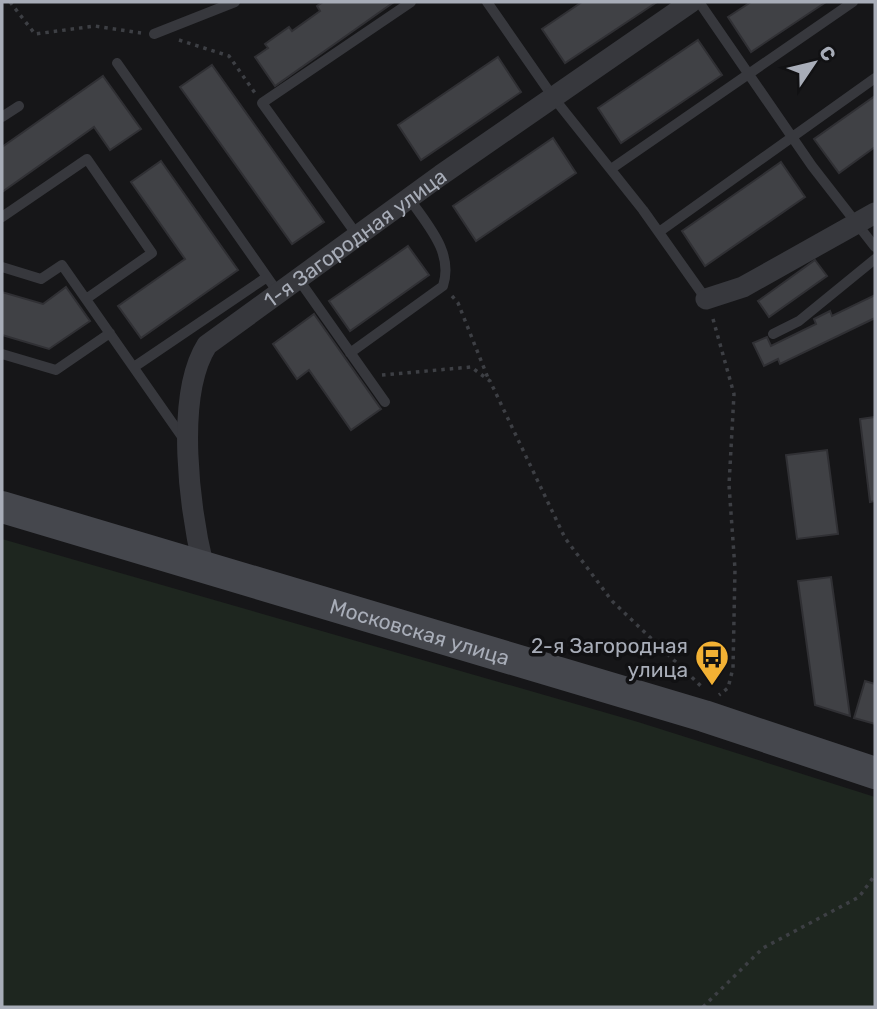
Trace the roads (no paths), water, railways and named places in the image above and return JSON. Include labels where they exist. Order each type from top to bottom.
[{"type":"main road","name":"Московская улица","points":[[2,506],[204,569],[690,712],[875,773]]},
{"type":"street","name":"1-я Загородная улица","points":[[204,569],[192,503],[187,443],[199,358],[207,345],[273,285],[299,280],[408,198],[691,2]]},
{"type":"street","points":[[706,299],[743,287],[867,218]]},
{"type":"lane","points":[[154,34],[235,2]]},
{"type":"lane","points":[[357,235],[262,103],[411,2]]},
{"type":"lane","points":[[486,2],[553,97],[659,232],[706,299]]},
{"type":"lane","points":[[699,2],[791,138],[867,218],[875,247]]},
{"type":"lane","points":[[611,169],[853,2]]},
{"type":"lane","points":[[117,63],[273,285],[134,367]]},
{"type":"lane","points":[[659,232],[875,78]]},
{"type":"lane","points":[[2,117],[19,106]]},
{"type":"lane","points":[[2,217],[87,159],[152,254],[86,299]]},
{"type":"lane","points":[[350,352],[443,286],[447,273],[446,257],[408,198]]},
{"type":"lane","points":[[773,334],[799,321],[875,259]]},
{"type":"lane","points":[[2,267],[41,279],[62,265],[187,443]]},
{"type":"lane","points":[[299,280],[385,402]]},
{"type":"lane","points":[[2,354],[56,370],[110,333]]},
{"type":"place","name":"2-я Загородная улица","points":[[712,687]]}]
